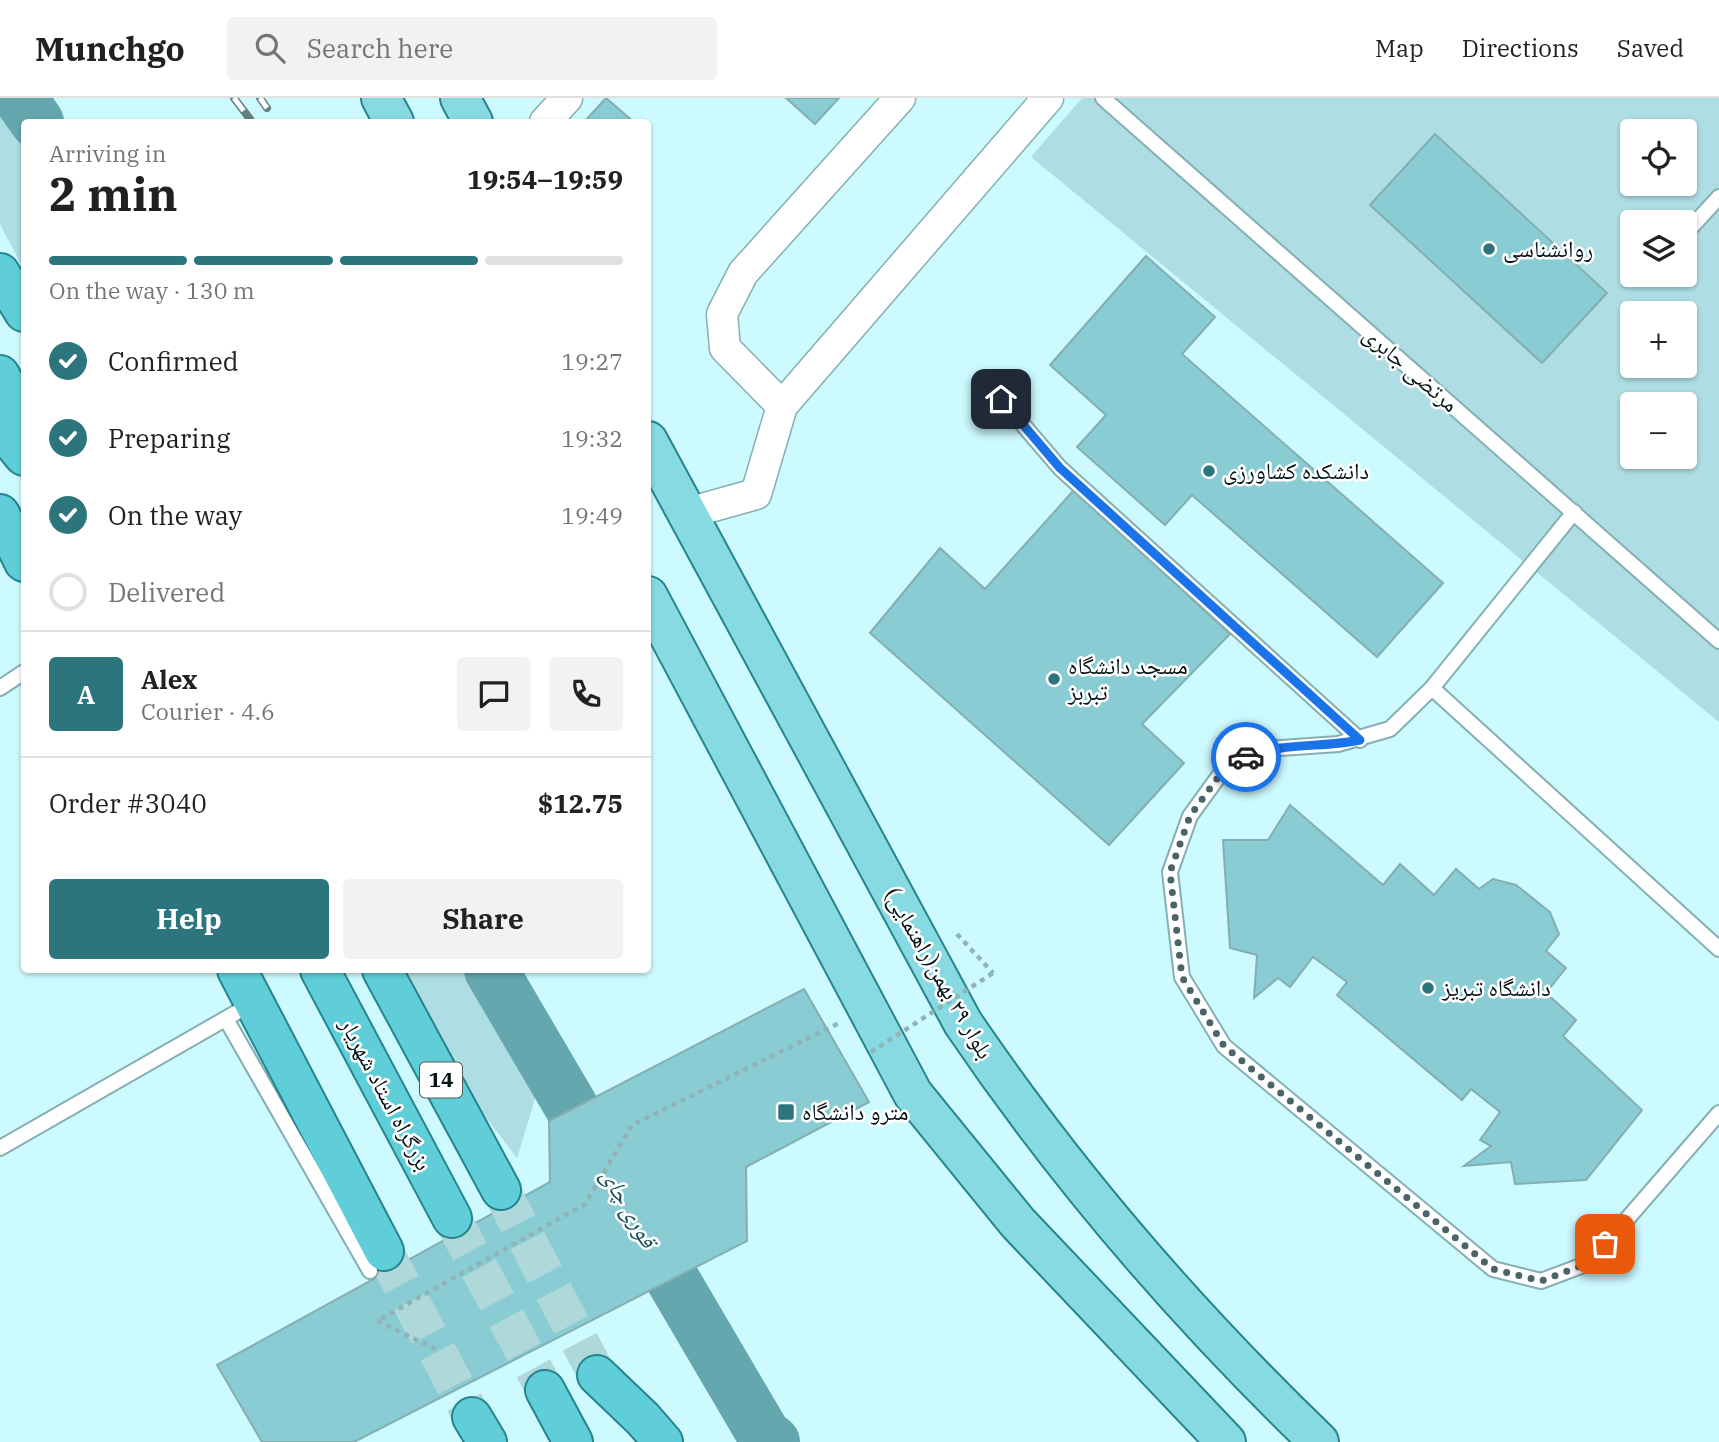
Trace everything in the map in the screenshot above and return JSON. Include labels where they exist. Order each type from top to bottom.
[{"type":"highway","points":[[0,273],[21,307]]},
{"type":"highway","points":[[0,375],[21,415]]},
{"type":"highway","points":[[0,427],[21,452]]},
{"type":"highway","points":[[0,514],[21,556]]},
{"type":"highway","points":[[237,973],[240,1011],[377,1261]]},
{"type":"highway","name":"بزرگراه استاد شهریار","points":[[322,973],[452,1218]]},
{"type":"highway","name":"14","points":[[384,973],[501,1191]]},
{"type":"highway","points":[[634,1442],[597,1375],[663,1442]]},
{"type":"highway","points":[[545,1390],[573,1442]]},
{"type":"main road","points":[[381,98],[392,119]]},
{"type":"main road","points":[[460,98],[471,119]]},
{"type":"main road","name":"بلوار ٢٩ بهمن(راهنمایی)","points":[[651,445],[963,1023],[1003,1082],[1102,1209],[1202,1323],[1319,1442]]},
{"type":"main road","points":[[651,602],[913,1094],[1018,1223],[1226,1442]]},
{"type":"street","points":[[548,119],[567,98]]},
{"type":"street","points":[[782,406],[725,348],[722,314],[743,274],[900,98]]},
{"type":"street","points":[[688,513],[756,494],[782,406],[1048,98]]},
{"type":"lane","name":"مرتضی جابری","points":[[1102,98],[1719,641]]},
{"type":"lane","points":[[1697,221],[1719,197]]},
{"type":"lane","points":[[1001,399],[1060,468],[1360,740]]},
{"type":"lane","points":[[1574,512],[1432,688],[1390,729],[1360,740],[1338,744],[1266,749],[1227,765],[1190,816],[1170,872],[1182,977],[1224,1046],[1493,1269],[1541,1281],[1588,1263],[1719,1112]]},
{"type":"lane","points":[[0,688],[21,674]]},
{"type":"lane","points":[[1432,688],[1719,949]]},
{"type":"lane","points":[[0,1148],[240,1011]]},
{"type":"path","points":[[871,1052],[993,973],[957,934]]},
{"type":"path","points":[[436,1349],[377,1321],[585,1204],[632,1125],[868,1008]]},
{"type":"shaded area","points":[[0,98],[4,98],[21,122],[21,264],[0,224]]},
{"type":"shaded area","points":[[1082,98],[1719,98],[1719,722],[1031,157]]},
{"type":"shaded area","points":[[404,973],[480,973],[539,1086],[517,1158],[471,1098]]},
{"type":"building","points":[[606,98],[630,119],[587,119]]},
{"type":"building","points":[[786,98],[839,98],[815,124]]},
{"type":"building","name":"روانشناسی","points":[[1435,134],[1607,293],[1542,363],[1370,205]]},
{"type":"building","name":"دانشکده کشاورزی","points":[[1146,256],[1215,317],[1182,354],[1443,583],[1377,657],[1192,495],[1165,525],[1077,447],[1106,415],[1050,365]]},
{"type":"building","name":"مسجد دانشگاه تبربز","points":[[1074,490],[1230,634],[1142,724],[1184,763],[1109,845],[870,633],[940,548],[985,589]]},
{"type":"building","points":[[1290,805],[1383,885],[1400,864],[1434,895],[1456,869],[1479,889],[1493,879],[1516,885],[1550,912],[1559,934],[1546,951],[1566,968],[1546,993],[1576,1020],[1563,1036],[1642,1110],[1586,1180],[1515,1184],[1511,1162],[1464,1166],[1491,1146],[1480,1140],[1500,1112],[1471,1089],[1462,1100],[1337,995],[1347,982],[1313,957],[1290,987],[1278,978],[1254,998],[1257,955],[1230,948],[1223,840],[1268,840]]},
{"type":"building","points":[[804,989],[869,1102],[746,1167],[747,1241],[354,1442],[262,1442],[217,1365],[550,1182],[549,1121]]},
{"type":"waterway","name":"قوری چای","points":[[20,98],[35,119]]},
{"type":"waterway","name":"قوری چای","points":[[493,973],[764,1435],[773,1442]]},
{"type":"tunnel","points":[[501,1190],[597,1375]]},
{"type":"tunnel","points":[[452,1218],[545,1390]]},
{"type":"tunnel","points":[[384,1251],[472,1417]]},
{"type":"railway","points":[[234,98],[250,119]]},
{"type":"railway","points":[[260,98],[267,108]]},
{"type":"way so far","points":[[1246,757],[1227,765],[1190,816],[1170,872],[1182,977],[1224,1046],[1493,1269],[1541,1281],[1588,1263],[1605,1244]]},
{"type":"place","name":"روانشناسی","points":[[1489,249]]},
{"type":"place","name":"دانشکده کشاورزی","points":[[1209,471]]},
{"type":"place","name":"مسجد دانشگاه تبربز","points":[[1054,679]]},
{"type":"place","name":"دانشگاه تبریز","points":[[1428,988]]},
{"type":"place","name":"مترو دانشگاه","points":[[786,1112]]},
{"type":"route","points":[[1001,399],[1060,468],[1360,740],[1266,749],[1246,757]]}]
